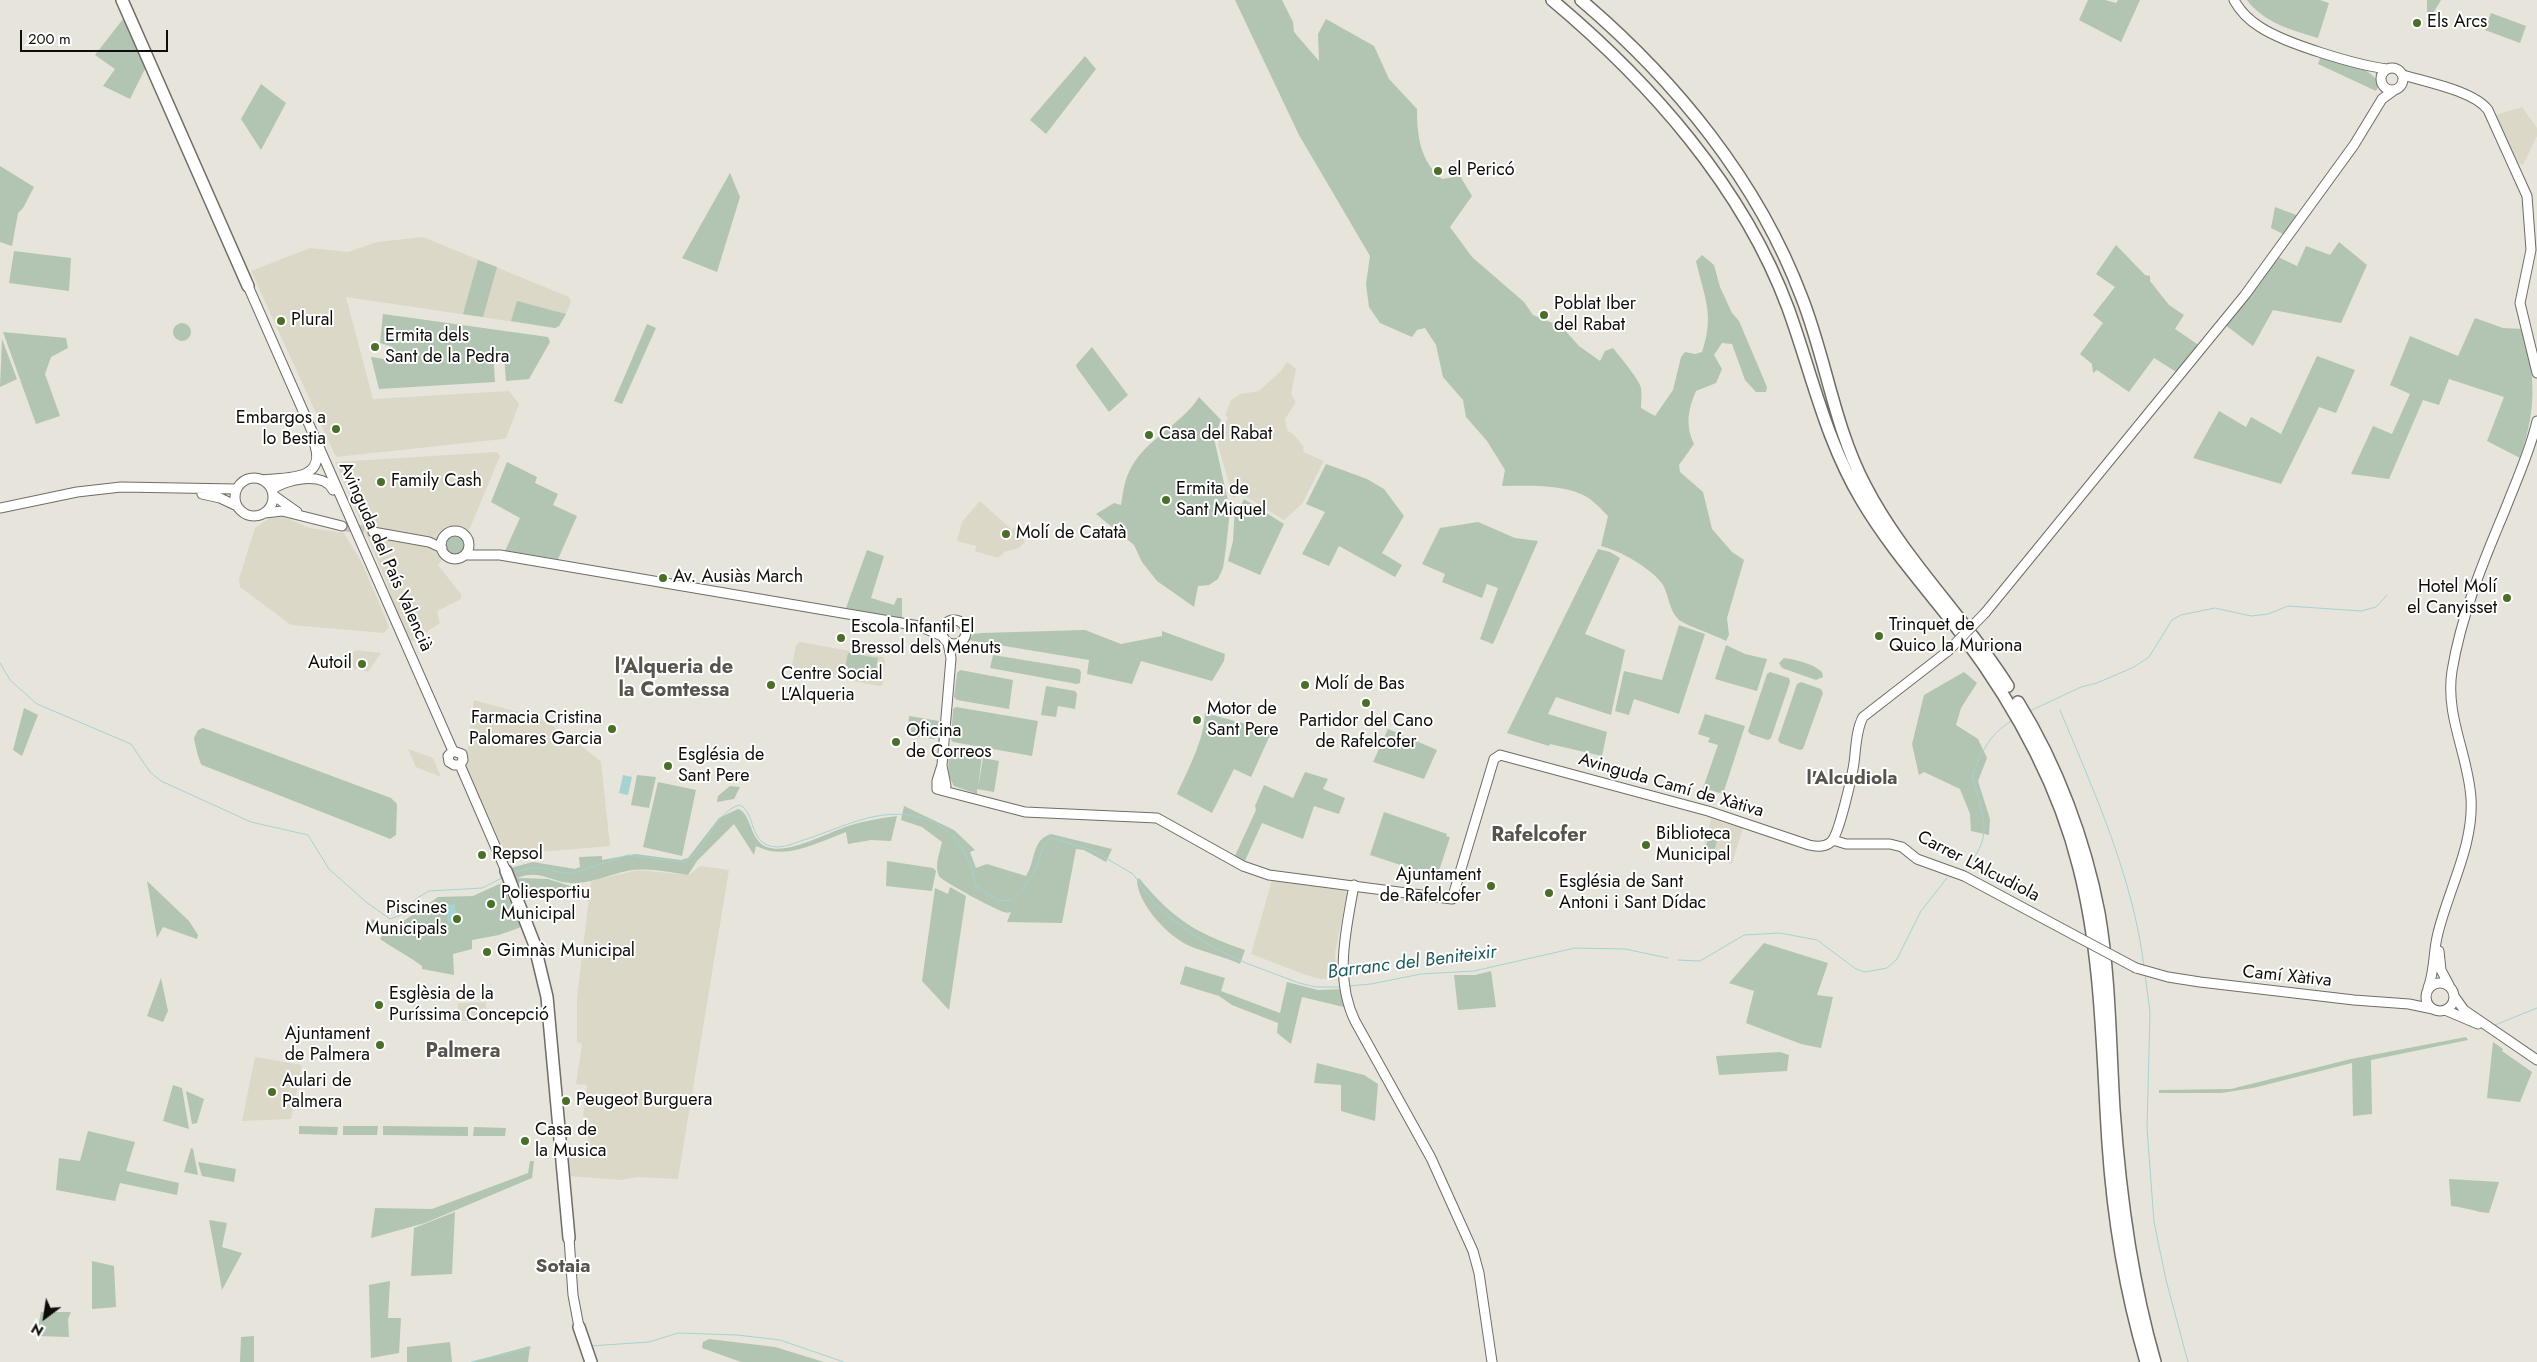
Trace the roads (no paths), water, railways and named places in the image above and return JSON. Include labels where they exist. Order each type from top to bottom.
[{"type":"highway","points":[[122,0],[248,286]]},
{"type":"highway","points":[[1552,0],[1595,38],[1660,106],[1734,201],[1756,236],[1789,309],[1824,421],[1856,491],[1893,550],[1960,632],[1997,682],[2022,725],[2057,799],[2079,866],[2090,912],[2098,981],[2108,1146],[2115,1210],[2130,1302],[2146,1362]]},
{"type":"highway","points":[[1580,0],[1626,41],[1672,89],[1722,151],[1750,192],[1790,267],[1803,300],[1839,422],[1865,485],[1894,535],[1997,669],[2030,721],[2062,790],[2085,858],[2098,912],[2108,1007],[2122,1195],[2140,1302],[2155,1362]]},
{"type":"highway","points":[[506,871],[534,942],[547,997],[569,1238]]},
{"type":"highway","points":[[579,1328],[591,1362]]},
{"type":"street","points":[[2234,0],[2250,19],[2272,34],[2361,65],[2396,69],[2403,75],[2480,102],[2488,110],[2528,196],[2531,250],[2520,303],[2537,373]]},
{"type":"street","points":[[2361,65],[2381,81],[2384,87],[2397,89]]},
{"type":"street","points":[[2371,117],[2381,81],[2387,69]]},
{"type":"street","points":[[2397,89],[2404,80],[2403,75]]},
{"type":"street","points":[[1833,840],[1840,825],[1854,768],[1859,726],[1863,717],[1948,651],[1985,613],[2244,296],[2354,145],[2382,99],[2397,89],[2414,83],[2429,83]]},
{"type":"street","points":[[248,286],[288,376],[289,386],[311,436],[316,456],[311,470],[302,476],[246,480],[236,490],[237,506],[241,512],[251,516],[282,511],[342,526]]},
{"type":"street","name":"Avinguda del País Valencià","points":[[288,376],[453,751],[448,756],[449,762],[454,766],[460,765],[506,871]]},
{"type":"street","points":[[2507,1039],[2445,1010],[2433,1009],[2427,1002],[2427,990],[2437,937],[2465,848],[2471,812],[2469,776],[2452,713],[2451,687],[2454,663],[2478,579],[2525,459],[2537,421]]},
{"type":"street","points":[[265,513],[271,505],[272,493],[285,481],[322,479],[330,484],[346,517],[351,520]]},
{"type":"street","points":[[262,480],[272,493],[308,518]]},
{"type":"street","points":[[0,508],[100,489],[121,487],[236,490]]},
{"type":"street","points":[[185,490],[220,498],[237,506]]},
{"type":"street","points":[[442,543],[450,532],[457,531],[464,534],[469,542],[500,555]]},
{"type":"street","points":[[373,532],[442,543]]},
{"type":"street","points":[[465,555],[469,542]]},
{"type":"street","points":[[442,543],[446,555],[453,558],[465,555],[500,555],[919,626],[947,637],[951,658],[942,784],[981,801],[1025,812],[1157,818],[1243,866],[1269,875],[1354,886],[1343,949],[1346,988],[1355,1021],[1431,1158],[1473,1251],[1479,1272],[1492,1362]]},
{"type":"street","name":"Avinguda Camí de Xàtiva","points":[[1354,886],[1452,899],[1494,759],[1498,756],[1708,812],[1809,845],[1824,846],[1833,840]]},
{"type":"street","name":"Carrer L'Alcudiola","points":[[1833,840],[1846,844],[1895,845],[1902,847],[1917,859],[1957,872],[2136,968],[2163,976]]},
{"type":"street","points":[[2444,916],[2439,960],[2442,975],[2464,1010],[2537,1060]]},
{"type":"street","name":"Camí Xàtiva","points":[[2163,976],[2244,989],[2409,1004],[2433,1009]]},
{"type":"street","points":[[2409,1004],[2422,1000],[2427,990],[2439,982],[2452,991]]},
{"type":"street","points":[[2445,1010],[2451,1006],[2452,991]]},
{"type":"street","points":[[569,1238],[573,1294],[579,1328]]},
{"type":"water","points":[[623,775],[632,777],[628,795],[619,793]]},
{"type":"water","points":[[455,904],[457,922],[448,923],[446,905]]},
{"type":"waterway","name":"Barranc del Beniteixir","points":[[2030,711],[2081,687],[2097,683],[2134,667],[2149,657],[2172,620],[2181,615],[2215,608],[2251,616],[2268,614],[2288,606],[2361,611],[2376,607],[2387,595]]},
{"type":"waterway","name":"Barranc del Beniteixir","points":[[0,663],[10,680],[37,704],[131,744],[150,772],[161,781],[251,822],[308,835],[329,869],[366,902],[390,919],[401,915],[417,898],[429,891],[482,888],[504,877]]},
{"type":"waterway","points":[[2060,710],[2099,804],[2122,868],[2139,934],[2144,967]]},
{"type":"waterway","name":"Barranc del Beniteixir","points":[[1968,865],[1977,854],[1984,832],[1982,811],[1972,776],[1991,738],[2011,721]]},
{"type":"waterway","name":"Barranc del Beniteixir","points":[[512,873],[534,867],[571,874],[628,855],[685,862],[699,849],[723,816],[739,805],[745,808],[761,841],[767,845],[777,847],[792,844],[868,818],[899,814],[915,816],[940,826],[956,839],[966,856],[976,886],[999,901],[1011,900],[1025,886],[1038,865],[1045,844],[1052,838],[1092,850],[1133,874],[1153,902],[1170,918],[1212,947],[1246,963],[1299,983],[1316,987],[1342,987]]},
{"type":"waterway","name":"Barranc del Beniteixir","points":[[1678,960],[1700,961],[1744,935],[1780,933],[1817,940],[1856,969],[1865,972],[1887,968],[1897,959],[1921,911],[1947,878]]},
{"type":"waterway","name":"Barranc del Beniteixir","points":[[1348,986],[1371,984],[1421,974],[1474,971],[1575,948],[1625,949],[1668,958]]},
{"type":"waterway","points":[[2145,974],[2150,1012],[2147,1128],[2154,1222],[2166,1280],[2188,1362]]},
{"type":"waterway","points":[[2495,1025],[2537,1008]]},
{"type":"waterway","points":[[590,1346],[649,1342],[678,1333],[737,1335],[780,1340],[844,1362]]},
{"type":"waterway","points":[[471,1362],[531,1348]]},
{"type":"tunnel","points":[[342,526],[373,532]]},
{"type":"place","name":"Els Arcs","points":[[2417,23]]},
{"type":"place","name":"el Pericó","points":[[1438,171]]},
{"type":"place","name":"Poblat Iber del Rabat","points":[[1544,315]]},
{"type":"place","name":"Plural","points":[[281,321]]},
{"type":"place","name":"Ermita dels Sant de la Pedra","points":[[375,347]]},
{"type":"place","name":"Embargos a lo Bestia","points":[[336,429]]},
{"type":"place","name":"Casa del Rabat","points":[[1149,435]]},
{"type":"place","name":"Family Cash","points":[[381,482]]},
{"type":"place","name":"Ermita de Sant Miquel","points":[[1166,500]]},
{"type":"place","name":"Molí de Catatà","points":[[1006,534]]},
{"type":"place","name":"Av. Ausiàs March","points":[[663,578]]},
{"type":"place","name":"Hotel Molí el Canyisset","points":[[2507,598]]},
{"type":"place","name":"Trinquet de Quico la Muriona","points":[[1879,636]]},
{"type":"place","name":"Escola Infantil El Bressol dels Menuts","points":[[841,638]]},
{"type":"place","name":"Autoil","points":[[362,664]]},
{"type":"place","name":"Centre Social L'Alqueria","points":[[771,685]]},
{"type":"place","name":"Molí de Bas","points":[[1305,685]]},
{"type":"place","name":"Partidor del Cano de Rafelcofer","points":[[1366,703]]},
{"type":"place","name":"Motor de Sant Pere","points":[[1197,720]]},
{"type":"place","name":"Farmacia Cristina Palomares Garcia","points":[[612,729]]},
{"type":"place","name":"Oficina de Correos","points":[[896,742]]},
{"type":"place","name":"Església de Sant Pere","points":[[668,766]]},
{"type":"place","name":"Biblioteca Municipal","points":[[1646,845]]},
{"type":"place","name":"Repsol","points":[[482,855]]},
{"type":"place","name":"Ajuntament de Rafelcofer","points":[[1491,886]]},
{"type":"place","name":"Església de Sant Antoni i Sant Dídac","points":[[1549,893]]},
{"type":"place","name":"Poliesportiu Municipal","points":[[491,904]]},
{"type":"place","name":"Piscines Municipals","points":[[457,919]]},
{"type":"place","name":"Gimnàs Municipal","points":[[487,952]]},
{"type":"place","name":"Esglèsia de la Puríssima Concepció","points":[[379,1005]]},
{"type":"place","name":"Ajuntament de Palmera","points":[[380,1045]]},
{"type":"place","name":"Aulari de Palmera","points":[[272,1092]]},
{"type":"place","name":"Peugeot Burguera","points":[[566,1101]]},
{"type":"place","name":"Casa de la Musica","points":[[525,1141]]},
{"type":"district","name":"l'Alqueria de la Comtessa","points":[[674,680]]},
{"type":"district","name":"l'Alcudiola","points":[[1852,779]]},
{"type":"district","name":"Rafelcofer","points":[[1539,836]]},
{"type":"district","name":"Palmera","points":[[463,1052]]},
{"type":"district","name":"Sotaia","points":[[563,1267]]}]
